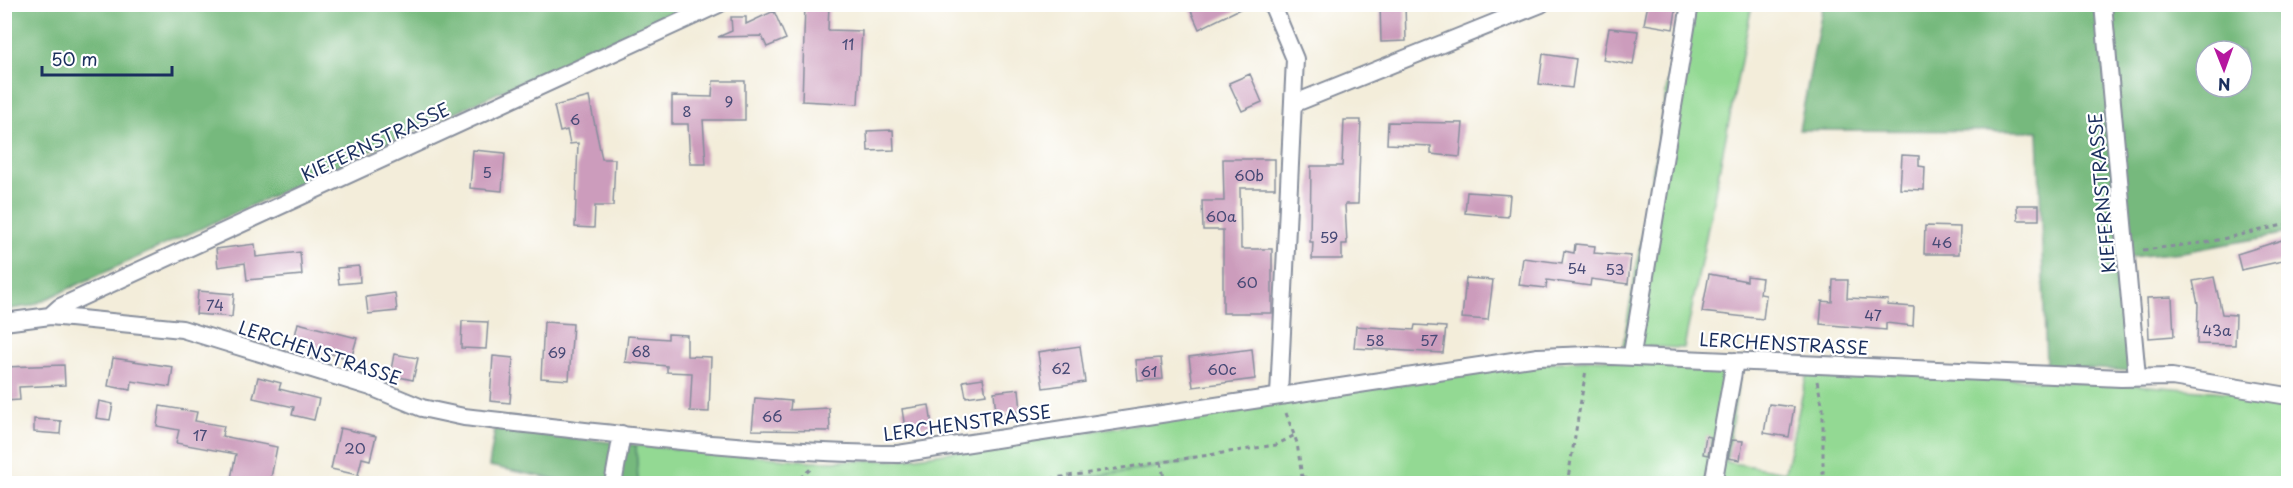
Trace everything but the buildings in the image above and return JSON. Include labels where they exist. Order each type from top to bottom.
[{"type":"street","name":"KIEFERNSTRASSE","points":[[50,316],[60,307],[719,4]]},
{"type":"street","points":[[1272,4],[1295,59],[1279,395]]},
{"type":"street","points":[[1293,104],[1541,4]]},
{"type":"street","points":[[1632,354],[1690,4]]},
{"type":"street","name":"KIEFERNSTRASSE","points":[[2103,4],[2137,377]]},
{"type":"street","name":"LERCHENSTRASSE","points":[[4,322],[50,316],[182,329],[205,334],[371,387],[422,408],[464,417],[766,449],[898,454],[1538,357],[1589,354],[2172,377],[2289,396]]},
{"type":"street","points":[[1713,483],[1735,361]]},
{"type":"street","points":[[613,483],[622,434]]},
{"type":"path","points":[[2126,252],[2209,242],[2289,224]]},
{"type":"path","points":[[1567,483],[1589,354]]},
{"type":"path","points":[[1813,364],[1823,408],[1823,483]]},
{"type":"path","points":[[1279,395],[1295,435],[1303,483]]},
{"type":"path","points":[[1015,483],[1276,445],[1295,435]]},
{"type":"path","points":[[1161,462],[1165,483]]},
{"type":"path","points":[[1063,476],[1064,483]]},
{"type":"path","points":[[1302,477],[1346,483]]},
{"type":"green space","points":[[5,4],[690,5],[31,306],[5,310]]},
{"type":"green space","points":[[1681,5],[1752,5],[1684,348],[1623,346]]},
{"type":"green space","points":[[1823,5],[2288,5],[2288,233],[2183,252],[2120,258],[2131,371],[2046,366],[2038,131],[1799,130]]},
{"type":"green space","points":[[1596,359],[1741,365],[1726,462],[1785,472],[1808,369],[2136,385],[2238,393],[2288,403],[2288,484],[1055,483],[1196,461],[1040,484],[638,484],[636,445],[810,461],[897,460],[1535,364]]},
{"type":"green space","points":[[495,429],[636,445],[638,483],[572,483],[489,466]]}]
